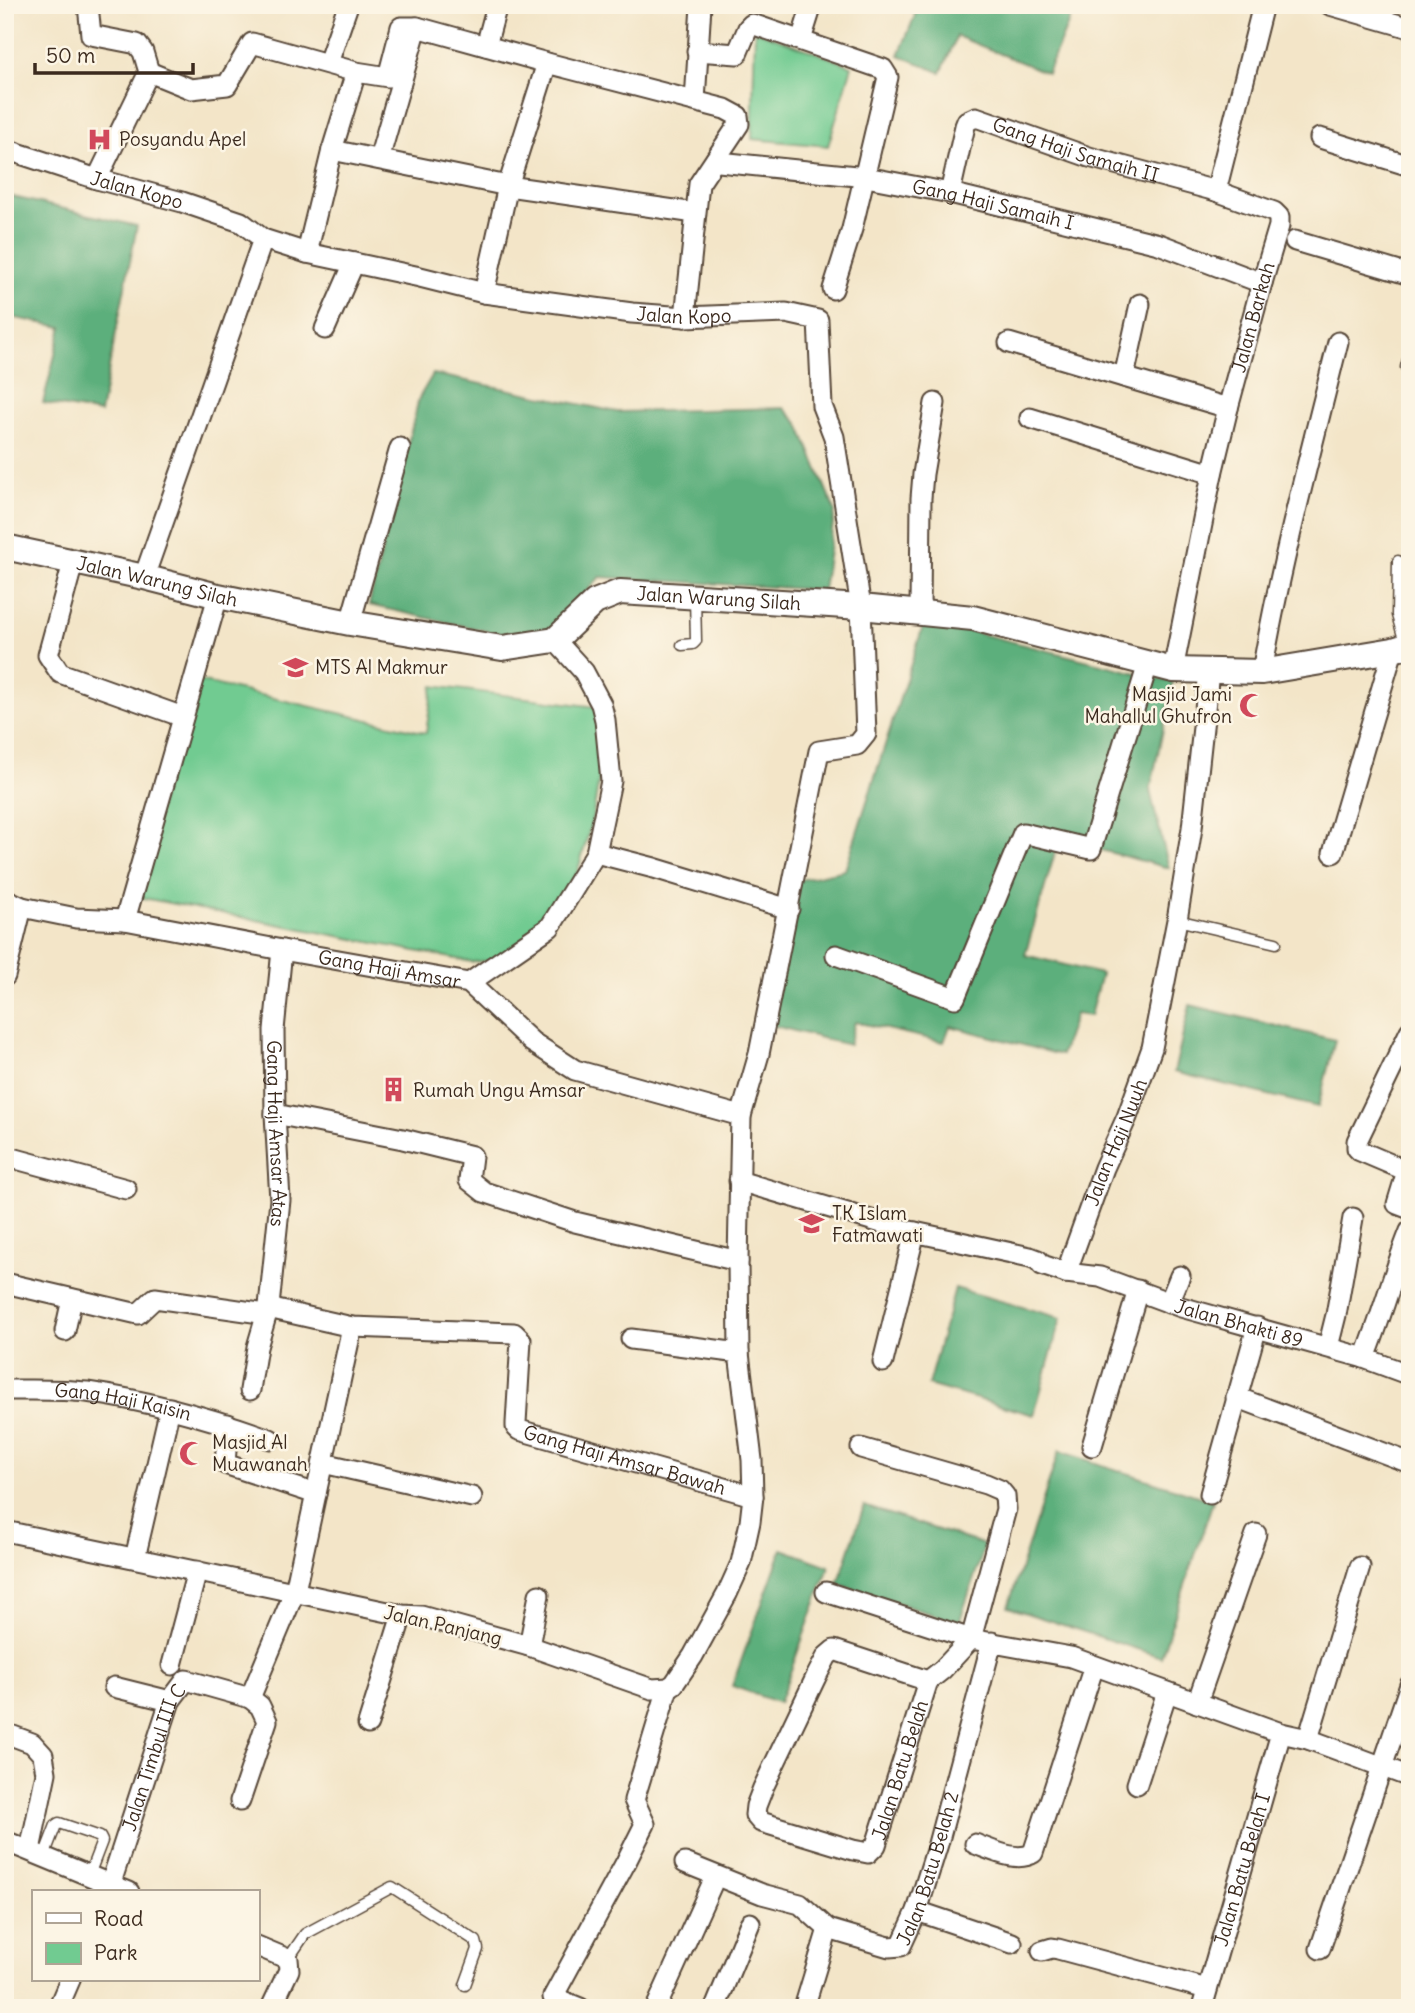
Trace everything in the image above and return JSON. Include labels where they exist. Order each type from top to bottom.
[{"type":"street","points":[[88,5],[91,35],[137,44],[143,52],[149,72],[97,179]]},
{"type":"street","points":[[328,63],[348,5]]},
{"type":"street","points":[[486,46],[496,5]]},
{"type":"street","points":[[695,101],[701,5]]},
{"type":"street","points":[[801,40],[812,5]]},
{"type":"street","points":[[1216,191],[1263,5]]},
{"type":"street","points":[[1331,5],[1390,13],[1410,28]]},
{"type":"street","points":[[697,51],[737,54],[752,24],[883,69],[888,77],[866,177],[833,289]]},
{"type":"street","points":[[149,72],[191,89],[227,85],[252,43],[356,72],[388,77],[401,27],[417,27],[725,109],[738,116],[739,124],[699,184],[685,317]]},
{"type":"street","points":[[379,159],[417,27]]},
{"type":"street","points":[[484,293],[508,186],[547,63]]},
{"type":"street","points":[[307,253],[332,150],[356,72]]},
{"type":"street","name":"Gang Haji Samaih II","points":[[950,193],[965,126],[967,121],[976,117],[1089,157],[1216,191]]},
{"type":"street","points":[[1320,138],[1410,166]]},
{"type":"street","name":"Jalan Kopo","points":[[5,149],[97,179],[183,202],[241,222],[264,239],[307,253],[484,293],[619,312],[685,317],[786,313],[818,320],[822,406],[834,437],[861,607]]},
{"type":"street","points":[[332,150],[508,186],[695,213]]},
{"type":"street","name":"Gang Haji Samaih I","points":[[716,159],[719,162],[866,177],[950,193],[1159,244],[1262,283]]},
{"type":"street","name":"Jalan Barkah","points":[[1173,670],[1212,474],[1262,283],[1278,234],[1279,217],[1274,212],[1216,191]]},
{"type":"street","points":[[144,577],[264,239]]},
{"type":"street","points":[[1295,241],[1410,275]]},
{"type":"street","points":[[325,329],[354,263]]},
{"type":"street","points":[[1124,377],[1140,304]]},
{"type":"street","points":[[1262,672],[1298,501],[1338,342]]},
{"type":"street","points":[[1009,343],[1228,408]]},
{"type":"street","points":[[920,612],[921,498],[935,403]]},
{"type":"street","points":[[1030,418],[1212,474]]},
{"type":"street","points":[[350,623],[400,448]]},
{"type":"street","name":"Jalan Warung Silah","points":[[5,547],[350,623],[502,648],[555,640],[596,601],[620,592],[861,607],[973,618],[1173,670],[1262,672],[1403,647]]},
{"type":"street","points":[[73,563],[48,655],[60,673],[183,717]]},
{"type":"street","points":[[125,920],[218,596]]},
{"type":"street","name":"Gang Haji Amsar Bawah","points":[[72,1299],[138,1314],[155,1298],[270,1310],[352,1327],[514,1333],[522,1340],[516,1423],[519,1430],[752,1496],[750,1448],[739,1353],[741,1116],[759,1054],[818,751],[857,745],[866,734],[861,607]]},
{"type":"street","points":[[470,983],[550,928],[596,853],[611,781],[605,720],[601,704],[584,672],[555,640]]},
{"type":"street","points":[[1334,853],[1403,647]]},
{"type":"street","points":[[836,955],[955,998],[1023,832],[1091,849],[1149,664]]},
{"type":"street","name":"Jalan Haji Nuuh","points":[[1066,1273],[1152,1048],[1192,828],[1209,672]]},
{"type":"street","points":[[596,853],[789,909]]},
{"type":"street","points":[[5,976],[14,903]]},
{"type":"street","name":"Gang Haji Amsar","points":[[14,903],[76,918],[125,920],[470,983],[532,1042],[575,1070],[741,1116]]},
{"type":"street","name":"Gang Haji Amsar Atas","points":[[250,1390],[257,1346],[270,1310],[280,1200],[274,1030],[282,950]]},
{"type":"street","points":[[1408,1039],[1357,1141],[1357,1148],[1360,1152],[1407,1171],[1397,1204],[1410,1209]]},
{"type":"street","points":[[275,1114],[403,1139],[471,1156],[469,1180],[484,1192],[575,1222],[738,1261]]},
{"type":"street","points":[[5,1156],[126,1189]]},
{"type":"street","points":[[739,1181],[915,1232],[1030,1257],[1042,1265],[1066,1273]]},
{"type":"street","points":[[1328,1347],[1353,1219]]},
{"type":"street","points":[[1364,1358],[1381,1319],[1410,1231]]},
{"type":"street","points":[[883,1362],[915,1232]]},
{"type":"street","name":"Jalan Bhakti 89","points":[[1066,1273],[1100,1277],[1169,1303],[1328,1347],[1410,1376]]},
{"type":"street","points":[[1169,1303],[1180,1276]]},
{"type":"street","points":[[5,1283],[72,1299],[65,1331]]},
{"type":"street","points":[[1091,1446],[1138,1290]]},
{"type":"street","points":[[240,1801],[267,1721],[260,1706],[250,1698],[295,1591],[352,1327]]},
{"type":"street","points":[[1210,1494],[1257,1327]]},
{"type":"street","points":[[631,1339],[739,1353]]},
{"type":"street","name":"Gang Haji Kaisin","points":[[5,1390],[85,1392],[170,1408],[270,1439]]},
{"type":"street","points":[[1236,1397],[1410,1463]]},
{"type":"street","points":[[135,1558],[170,1408]]},
{"type":"street","points":[[228,1424],[225,1464],[316,1494]]},
{"type":"street","points":[[861,1448],[986,1484],[1000,1490],[1005,1496],[1006,1510],[971,1639]]},
{"type":"street","points":[[323,1463],[472,1497]]},
{"type":"street","points":[[580,2008],[550,2003],[645,1824],[634,1800],[668,1688],[674,1684],[692,1656],[741,1563],[750,1522],[752,1496]]},
{"type":"street","name":"Jalan Panjang","points":[[5,1531],[402,1615],[421,1616],[529,1646],[652,1689],[668,1688]]},
{"type":"street","points":[[1197,1703],[1256,1534]]},
{"type":"street","points":[[1308,1739],[1360,1567]]},
{"type":"street","points":[[172,1665],[197,1571]]},
{"type":"street","points":[[826,1592],[971,1639],[1071,1657],[1410,1777]]},
{"type":"street","points":[[529,1646],[539,1595]]},
{"type":"street","points":[[368,1724],[402,1615]]},
{"type":"street","name":"Jalan Batu Belah","points":[[928,1681],[834,1650],[827,1656],[816,1677],[756,1806],[755,1815],[761,1822],[853,1850],[869,1853],[873,1850],[877,1845],[928,1681],[943,1670],[971,1639]]},
{"type":"street","name":"Jalan Batu Belah 2","points":[[685,1863],[762,1894],[800,1905],[828,1929],[889,1947],[901,1946],[917,1911],[938,1844],[992,1642]]},
{"type":"street","points":[[975,1844],[1014,1857],[1030,1856],[1033,1853],[1094,1667]]},
{"type":"street","name":"Jalan Timbul III C","points":[[116,1890],[170,1701],[186,1680],[250,1698]]},
{"type":"street","points":[[1320,1949],[1410,1685]]},
{"type":"street","points":[[114,1687],[170,1701]]},
{"type":"street","points":[[1137,1784],[1167,1692]]},
{"type":"street","points":[[5,1733],[32,1742],[43,1755],[46,1773],[37,1853]]},
{"type":"street","name":"Jalan Batu Belah I","points":[[1200,1994],[1282,1733]]},
{"type":"street","points":[[5,1841],[89,1875],[116,1890]]},
{"type":"street","points":[[656,2008],[712,1884]]},
{"type":"street","points":[[917,1911],[1012,1943]]},
{"type":"street","points":[[715,2008],[750,1923]]},
{"type":"street","points":[[804,2008],[828,1929]]},
{"type":"street","points":[[259,1947],[288,1959],[289,1970],[271,2008]]},
{"type":"street","points":[[1042,1951],[1052,1948],[1200,1994]]},
{"type":"street","points":[[58,2008],[69,1982]]},
{"type":"lane","points":[[1406,367],[1410,353]]},
{"type":"lane","points":[[1398,561],[1397,615],[1403,647]]},
{"type":"lane","points":[[682,645],[696,641],[695,596]]},
{"type":"lane","points":[[1177,920],[1276,943]]},
{"type":"lane","points":[[37,1853],[59,1823],[100,1837],[102,1841],[89,1875]]},
{"type":"lane","points":[[288,1959],[305,1934],[392,1887],[476,1941],[478,1949],[465,1985]]},
{"type":"green space","points":[[899,5],[1076,5],[1047,73],[957,36],[941,73],[899,55],[916,13]]},
{"type":"green space","points":[[755,30],[852,66],[828,146],[752,139]]},
{"type":"green space","points":[[5,195],[137,226],[100,413],[43,403],[62,327],[5,316]]},
{"type":"green space","points":[[433,374],[617,412],[784,408],[799,424],[835,511],[823,590],[600,577],[540,643],[369,605],[419,398]]},
{"type":"green space","points":[[925,620],[1173,682],[1150,791],[1169,868],[1059,839],[1025,955],[1101,974],[1090,1016],[1075,1014],[1061,1055],[950,1026],[944,1042],[855,1022],[849,1045],[771,1025],[799,880],[845,870]]},
{"type":"green space","points":[[195,680],[426,733],[433,686],[597,707],[600,726],[600,773],[592,821],[576,877],[544,924],[500,960],[472,962],[133,896]]},
{"type":"green space","points":[[1190,1005],[1335,1040],[1318,1107],[1174,1072]]},
{"type":"green space","points":[[955,1288],[1061,1318],[1034,1415],[928,1385]]},
{"type":"green space","points":[[1059,1451],[1213,1501],[1161,1657],[1008,1607]]},
{"type":"green space","points":[[864,1506],[985,1545],[959,1623],[838,1584]]},
{"type":"green space","points":[[782,1549],[829,1566],[779,1703],[732,1686]]},
{"type":"place","name":"Posyandu Apel","points":[[99,139]]},
{"type":"place","name":"MTS Al Makmur","points":[[295,667]]},
{"type":"place","name":"Masjid Jami Mahallul Ghufron","points":[[1252,705]]},
{"type":"place","name":"Rumah Ungu Amsar","points":[[393,1090]]},
{"type":"place","name":"TK Islam Fatmawati","points":[[812,1224]]},
{"type":"place","name":"Masjid Al Muawanah","points":[[192,1453]]}]
